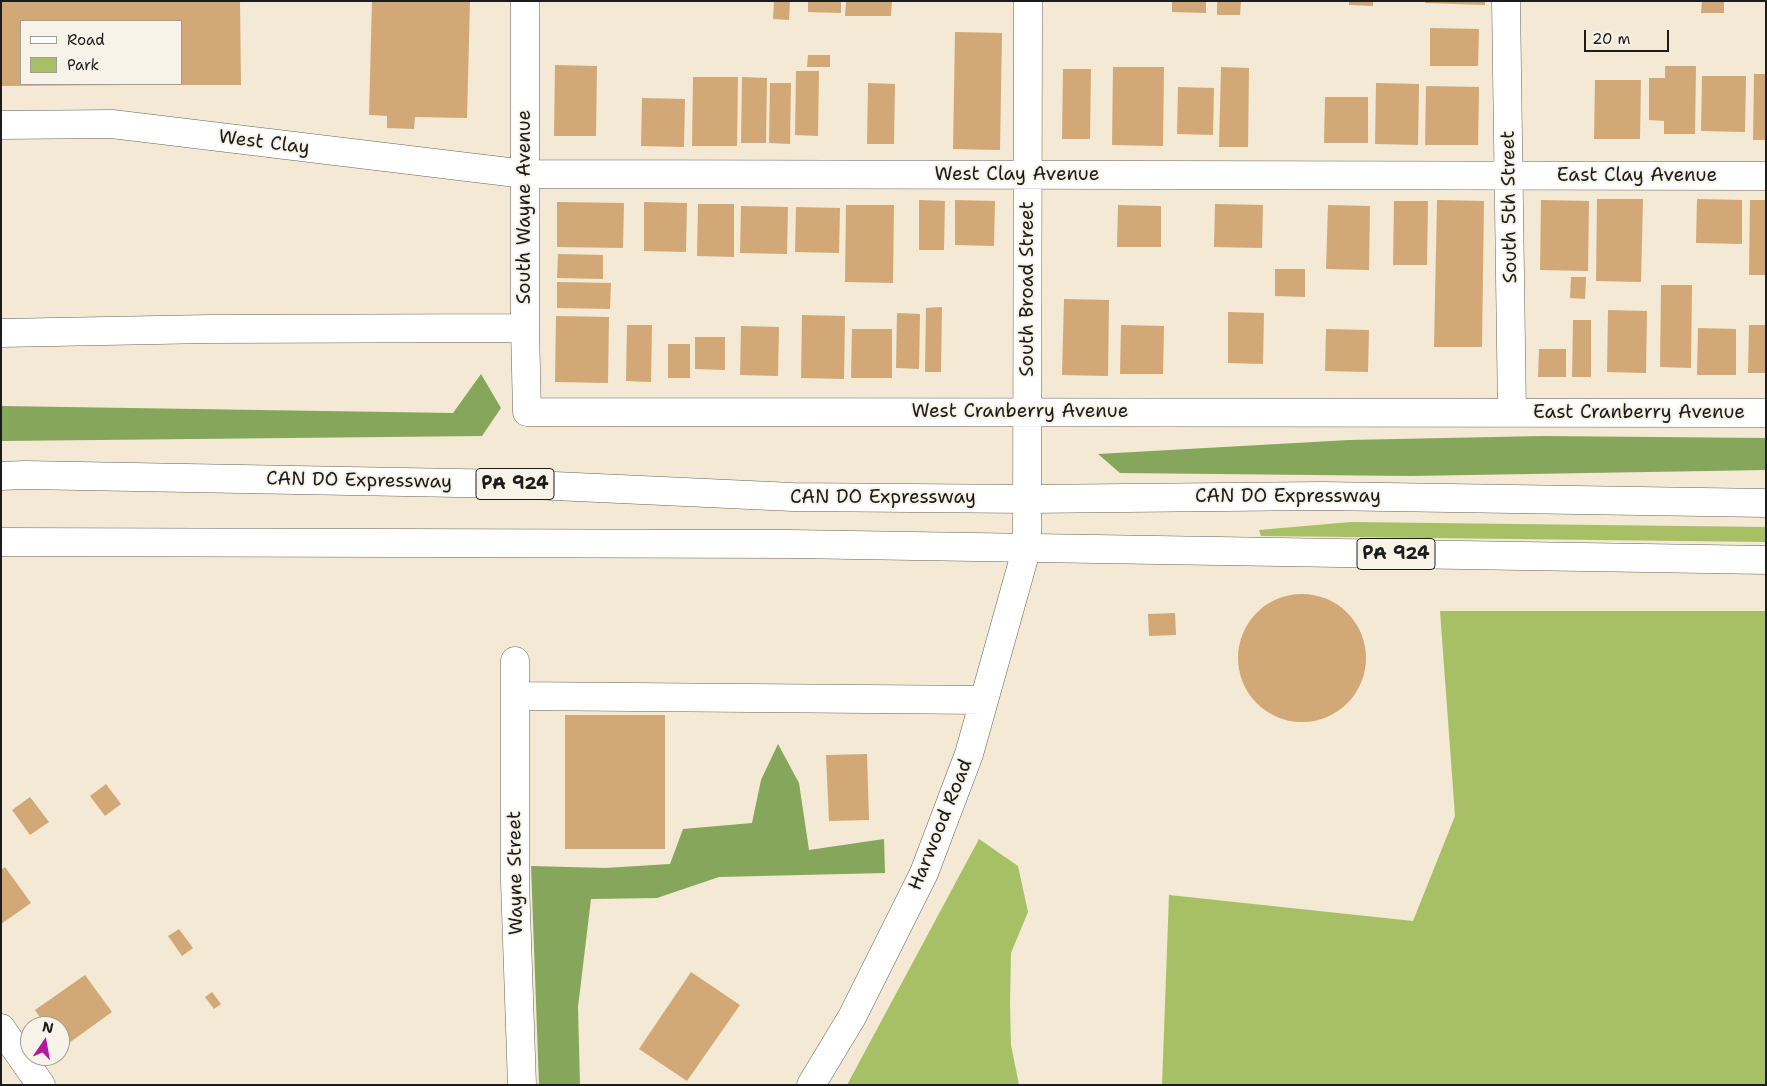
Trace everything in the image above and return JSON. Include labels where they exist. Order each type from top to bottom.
[{"type":"street","name":"South Wayne Avenue","points":[[525,1],[525,328],[527,412]]},
{"type":"street","name":"South Broad Street","points":[[1026,547],[1028,499],[1028,1]]},
{"type":"street","name":"South 5th Street","points":[[1506,1],[1512,413]]},
{"type":"street","name":"West Clay","points":[[1,125],[112,124],[525,174]]},
{"type":"street","name":"West Clay Avenue","points":[[525,174],[1509,175]]},
{"type":"street","name":"East Clay Avenue","points":[[1509,175],[1766,176]]},
{"type":"street","points":[[1,333],[210,329],[525,328]]},
{"type":"street","name":"West Cranberry Avenue","points":[[527,412],[1512,413]]},
{"type":"street","name":"East Cranberry Avenue","points":[[1512,413],[1766,413]]},
{"type":"street","name":"CAN DO Expressway","points":[[1,476],[511,484],[793,497],[1028,499],[1322,496],[1766,503]]},
{"type":"street","name":"PA 924","points":[[1,542],[791,544],[1766,560]]},
{"type":"street","name":"Harwood Road","points":[[811,1085],[852,1017],[924,873],[969,754],[1026,547]]},
{"type":"street","name":"Wayne Street","points":[[515,661],[514,882],[522,1085]]},
{"type":"street","points":[[515,696],[984,700]]},
{"type":"street","points":[[1,1028],[41,1085]]},
{"type":"green space","points":[[481,374],[501,408],[482,436],[1,441],[1,406],[453,413]]},
{"type":"green space","points":[[1543,436],[1766,438],[1766,470],[1410,476],[1120,473],[1098,454],[1349,440]]},
{"type":"green space","points":[[1351,522],[1766,527],[1766,542],[1261,536],[1259,530]]},
{"type":"green space","points":[[1440,611],[1766,611],[1766,1085],[1162,1085],[1169,895],[1413,921],[1455,816]]},
{"type":"green space","points":[[778,744],[799,783],[809,850],[884,839],[885,873],[719,877],[657,898],[591,899],[578,1007],[580,1085],[539,1085],[531,866],[605,868],[670,864],[683,829],[752,823],[761,780]]},
{"type":"green space","points":[[979,839],[1018,866],[1028,912],[1011,953],[1011,1045],[1019,1085],[847,1085]]},
{"type":"building","points":[[1,1],[240,1],[241,85],[182,85],[182,20],[20,20],[20,85],[123,85],[1,86]]},
{"type":"building","points":[[372,1],[470,1],[467,118],[415,117],[414,129],[387,128],[387,116],[369,115]]},
{"type":"building","points":[[774,1],[790,1],[789,20],[773,19]]},
{"type":"building","points":[[808,1],[841,1],[841,13],[808,12]]},
{"type":"building","points":[[846,1],[892,1],[891,16],[845,16]]},
{"type":"building","points":[[1172,1],[1206,1],[1206,13],[1172,12]]},
{"type":"building","points":[[1217,1],[1241,1],[1240,15],[1217,15]]},
{"type":"building","points":[[1349,1],[1373,1],[1373,6],[1349,5]]},
{"type":"building","points":[[1425,1],[1485,1],[1485,5],[1425,3]]},
{"type":"building","points":[[1702,1],[1724,1],[1724,13],[1701,13]]},
{"type":"building","points":[[1430,28],[1479,29],[1478,66],[1430,66]]},
{"type":"building","points":[[955,32],[1002,33],[1000,150],[953,149]]},
{"type":"building","points":[[808,55],[830,55],[830,67],[807,67]]},
{"type":"building","points":[[555,65],[597,66],[596,136],[554,136]]},
{"type":"building","points":[[1665,66],[1696,66],[1695,134],[1664,134],[1664,121],[1649,120],[1649,78],[1665,78]]},
{"type":"building","points":[[1113,67],[1164,67],[1163,146],[1112,145]]},
{"type":"building","points":[[1221,67],[1249,68],[1248,147],[1219,147]]},
{"type":"building","points":[[1063,69],[1091,69],[1090,139],[1062,139]]},
{"type":"building","points":[[796,71],[819,71],[818,136],[795,135]]},
{"type":"building","points":[[1754,74],[1766,74],[1766,140],[1753,140]]},
{"type":"building","points":[[1702,76],[1746,76],[1745,132],[1701,131]]},
{"type":"building","points":[[693,77],[738,77],[737,146],[692,146]]},
{"type":"building","points":[[742,77],[767,78],[766,143],[741,143]]},
{"type":"building","points":[[1595,80],[1641,80],[1640,139],[1594,139]]},
{"type":"building","points":[[770,83],[791,83],[790,144],[769,143]]},
{"type":"building","points":[[868,83],[895,84],[894,144],[867,144]]},
{"type":"building","points":[[1376,83],[1419,84],[1418,145],[1375,144]]},
{"type":"building","points":[[1426,86],[1479,87],[1478,145],[1425,145]]},
{"type":"building","points":[[1178,87],[1214,88],[1213,135],[1177,134]]},
{"type":"building","points":[[1325,97],[1368,97],[1368,143],[1324,143]]},
{"type":"building","points":[[642,98],[685,99],[684,147],[641,146]]},
{"type":"building","points":[[1597,199],[1643,199],[1641,282],[1596,281]]},
{"type":"building","points":[[1697,199],[1742,200],[1742,244],[1696,243]]},
{"type":"building","points":[[919,200],[945,201],[944,250],[919,250]]},
{"type":"building","points":[[955,200],[995,201],[994,246],[955,245]]},
{"type":"building","points":[[1437,200],[1484,201],[1482,347],[1434,347]]},
{"type":"building","points":[[1541,200],[1589,201],[1588,271],[1540,270]]},
{"type":"building","points":[[1750,200],[1766,200],[1766,275],[1749,275]]},
{"type":"building","points":[[1394,201],[1428,201],[1427,265],[1393,265]]},
{"type":"building","points":[[557,202],[624,203],[623,248],[557,247]]},
{"type":"building","points":[[644,202],[687,203],[686,252],[644,251]]},
{"type":"building","points":[[698,204],[734,204],[734,257],[697,256]]},
{"type":"building","points":[[1215,204],[1263,205],[1262,248],[1214,247]]},
{"type":"building","points":[[846,205],[894,205],[893,283],[845,282]]},
{"type":"building","points":[[1118,205],[1161,206],[1161,247],[1117,247]]},
{"type":"building","points":[[1328,205],[1370,206],[1369,270],[1326,269]]},
{"type":"building","points":[[741,206],[788,207],[787,254],[740,253]]},
{"type":"building","points":[[796,207],[840,208],[839,253],[795,252]]},
{"type":"building","points":[[558,254],[603,255],[603,279],[557,278]]},
{"type":"building","points":[[1275,269],[1305,269],[1305,297],[1275,296]]},
{"type":"building","points":[[1571,277],[1586,277],[1585,299],[1570,298]]},
{"type":"building","points":[[557,282],[611,283],[610,309],[557,308]]},
{"type":"building","points":[[1661,285],[1692,285],[1691,368],[1660,367]]},
{"type":"building","points":[[1064,299],[1109,300],[1108,376],[1062,375]]},
{"type":"building","points":[[942,307],[941,372],[925,372],[926,308]]},
{"type":"building","points":[[1608,310],[1647,311],[1646,373],[1607,372]]},
{"type":"building","points":[[1228,312],[1264,313],[1263,364],[1228,363]]},
{"type":"building","points":[[897,313],[920,314],[919,369],[896,368]]},
{"type":"building","points":[[802,315],[845,316],[844,379],[801,378]]},
{"type":"building","points":[[556,316],[609,317],[608,383],[555,382]]},
{"type":"building","points":[[1573,320],[1591,320],[1591,377],[1572,377]]},
{"type":"building","points":[[627,325],[652,325],[651,382],[626,381]]},
{"type":"building","points":[[1121,325],[1164,326],[1163,374],[1120,374]]},
{"type":"building","points":[[1749,325],[1766,325],[1766,373],[1748,373]]},
{"type":"building","points":[[741,326],[779,327],[778,376],[740,375]]},
{"type":"building","points":[[1698,328],[1736,329],[1736,375],[1697,375]]},
{"type":"building","points":[[852,329],[892,329],[892,378],[851,378]]},
{"type":"building","points":[[1326,329],[1369,330],[1368,372],[1325,371]]},
{"type":"building","points":[[695,337],[725,337],[725,370],[695,369]]},
{"type":"building","points":[[668,344],[690,344],[690,378],[668,378]]},
{"type":"building","points":[[1539,349],[1566,349],[1566,377],[1538,377]]},
{"type":"building","points":[[1302,594],[1315,595],[1327,599],[1347,613],[1361,633],[1365,645],[1365,671],[1361,683],[1347,703],[1327,717],[1315,721],[1302,722],[1289,721],[1277,717],[1257,703],[1243,683],[1239,671],[1238,658],[1239,645],[1243,633],[1257,613],[1277,599],[1289,595]]},
{"type":"building","points":[[1175,613],[1176,635],[1149,636],[1148,614]]},
{"type":"building","points":[[565,715],[665,715],[665,849],[565,849]]},
{"type":"building","points":[[867,754],[869,820],[829,821],[826,755]]},
{"type":"building","points":[[106,784],[121,804],[105,816],[90,796]]},
{"type":"building","points":[[30,797],[49,822],[30,835],[12,810]]},
{"type":"building","points":[[5,867],[31,903],[1,924],[1,870]]},
{"type":"building","points":[[179,929],[193,948],[182,956],[168,936]]},
{"type":"building","points":[[691,972],[740,1005],[687,1081],[639,1049]]},
{"type":"building","points":[[85,975],[112,1012],[70,1042],[70,1016],[39,1016],[35,1010]]},
{"type":"building","points":[[212,992],[221,1004],[214,1009],[205,997]]}]
